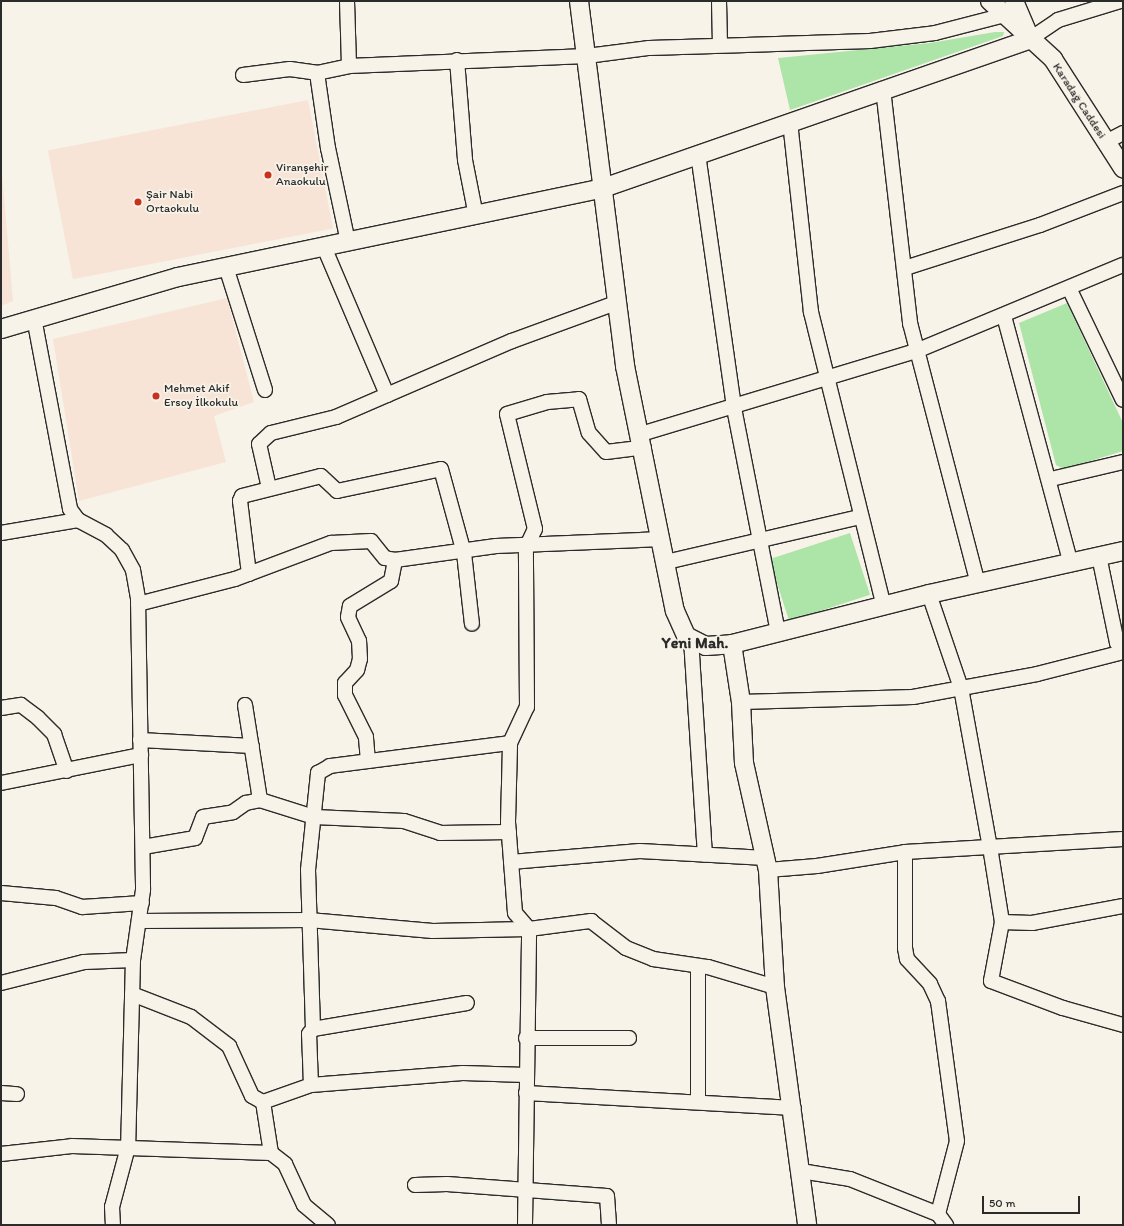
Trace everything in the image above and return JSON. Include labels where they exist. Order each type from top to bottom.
[{"type":"street","points":[[347,1],[349,66]]},
{"type":"street","points":[[579,1],[587,56],[616,303],[675,611],[686,636],[706,646],[732,644],[929,594],[1071,564],[1123,551]]},
{"type":"street","points":[[719,1],[720,44]]},
{"type":"street","name":"Karadağ Caddesi","points":[[990,1],[1014,5],[1030,39],[1053,59],[1123,168]]},
{"type":"street","points":[[1,329],[34,318],[226,267],[476,216],[603,188],[883,89],[1030,39],[1058,20],[1120,1]]},
{"type":"street","points":[[243,74],[290,69],[317,73],[349,66],[457,60],[587,56],[720,44],[870,41],[935,33],[1014,5]]},
{"type":"street","points":[[457,60],[465,160],[476,216]]},
{"type":"street","points":[[317,73],[328,148],[348,242]]},
{"type":"street","points":[[883,89],[916,351],[978,584]]},
{"type":"street","points":[[790,122],[811,312],[826,381],[884,606]]},
{"type":"street","points":[[1106,142],[1123,133]]},
{"type":"street","points":[[698,154],[734,408],[757,542],[778,633]]},
{"type":"street","points":[[905,268],[1040,225],[1123,193]]},
{"type":"street","points":[[324,247],[387,395]]},
{"type":"street","points":[[524,1225],[529,929],[515,913],[509,832],[510,743],[527,707],[526,548],[535,529],[507,414],[547,402],[579,399],[589,433],[606,452],[734,408],[826,381],[916,351],[1004,316],[1123,265]]},
{"type":"street","points":[[226,267],[265,390]]},
{"type":"street","points":[[1069,288],[1123,400]]},
{"type":"street","points":[[269,488],[260,454],[263,439],[271,433],[336,417],[512,341],[616,303]]},
{"type":"street","points":[[1004,316],[1051,479],[1071,564]]},
{"type":"street","points":[[34,318],[68,503],[78,520],[106,534],[122,550],[133,570],[138,604],[142,903],[132,960],[128,1147],[112,1207],[113,1225]]},
{"type":"street","points":[[1051,479],[1123,462]]},
{"type":"street","points":[[249,574],[240,501],[242,496],[321,476],[337,491],[441,469],[464,553],[472,624]]},
{"type":"street","points":[[666,562],[860,517]]},
{"type":"street","points":[[1,533],[78,520]]},
{"type":"street","points":[[138,604],[249,574],[331,542],[362,539],[371,541],[385,558],[395,560],[464,553],[496,546],[526,548],[662,539]]},
{"type":"street","points":[[1099,556],[1117,643],[1123,648]]},
{"type":"street","points":[[368,761],[366,737],[345,694],[345,683],[357,670],[360,659],[359,641],[348,616],[350,606],[391,581],[395,560]]},
{"type":"street","points":[[929,594],[961,688],[990,847],[1002,922],[991,981],[1063,1008],[1123,1024]]},
{"type":"street","points":[[691,639],[705,855]]},
{"type":"street","points":[[732,644],[741,702],[744,763],[767,864],[775,987],[794,1108],[807,1225]]},
{"type":"street","points":[[741,702],[913,697],[1037,674],[1123,652]]},
{"type":"street","points":[[1,708],[21,705],[44,723],[54,734],[66,771]]},
{"type":"street","points":[[245,705],[260,800]]},
{"type":"street","points":[[140,740],[252,746]]},
{"type":"street","points":[[311,1085],[309,1034],[312,1029],[308,870],[318,773],[330,766],[510,743]]},
{"type":"street","points":[[1,782],[66,771],[141,755]]},
{"type":"street","points":[[142,847],[195,838],[203,817],[233,812],[246,803],[260,800],[314,817],[404,821],[440,833],[509,832]]},
{"type":"street","points":[[511,862],[640,851],[705,855],[767,864],[817,866],[905,852],[1123,839]]},
{"type":"street","points":[[801,1171],[850,1179],[942,1220],[957,1141],[938,1001],[930,984],[907,958],[905,948],[905,852]]},
{"type":"street","points":[[1,893],[56,898],[82,907],[142,903]]},
{"type":"street","points":[[1002,922],[1032,923],[1123,906]]},
{"type":"street","points":[[139,921],[309,920],[433,931],[529,929],[591,921],[626,948],[653,959],[698,966],[775,987]]},
{"type":"street","points":[[1,983],[84,962],[132,960]]},
{"type":"street","points":[[698,966],[698,1101]]},
{"type":"street","points":[[132,994],[191,1017],[229,1046],[252,1096],[263,1102],[311,1085],[463,1073],[526,1074]]},
{"type":"street","points":[[312,1029],[467,1003]]},
{"type":"street","points":[[526,1038],[630,1038]]},
{"type":"street","points":[[1,1093],[17,1094]]},
{"type":"street","points":[[526,1093],[698,1101],[794,1108]]},
{"type":"street","points":[[263,1102],[271,1153]]},
{"type":"street","points":[[1,1154],[72,1146],[271,1153],[285,1164],[304,1205],[328,1225]]},
{"type":"street","points":[[415,1185],[447,1184],[608,1196],[609,1225]]},
{"type":"shaded area","points":[[308,100],[333,229],[73,279],[48,151]]},
{"type":"shaded area","points":[[1,162],[13,301],[1,306]]},
{"type":"shaded area","name":"Mehmet Akif Ersoy İlkokulu","points":[[227,298],[254,402],[214,416],[226,462],[79,501],[53,339]]},
{"type":"green space","points":[[995,32],[1004,32],[1003,36],[790,110],[778,58],[930,43]]},
{"type":"green space","points":[[1067,303],[1123,423],[1123,451],[1064,469],[1056,465],[1019,323]]},
{"type":"green space","points":[[850,533],[870,595],[789,621],[769,559]]},
{"type":"place","name":"Viranşehir Anaokulu","points":[[268,175]]},
{"type":"place","name":"Şair Nabi Ortaokulu","points":[[138,202]]},
{"type":"place","name":"Mehmet Akif Ersoy İlkokulu","points":[[156,396]]},
{"type":"district","name":"Yeni Mah.","points":[[695,643]]}]
